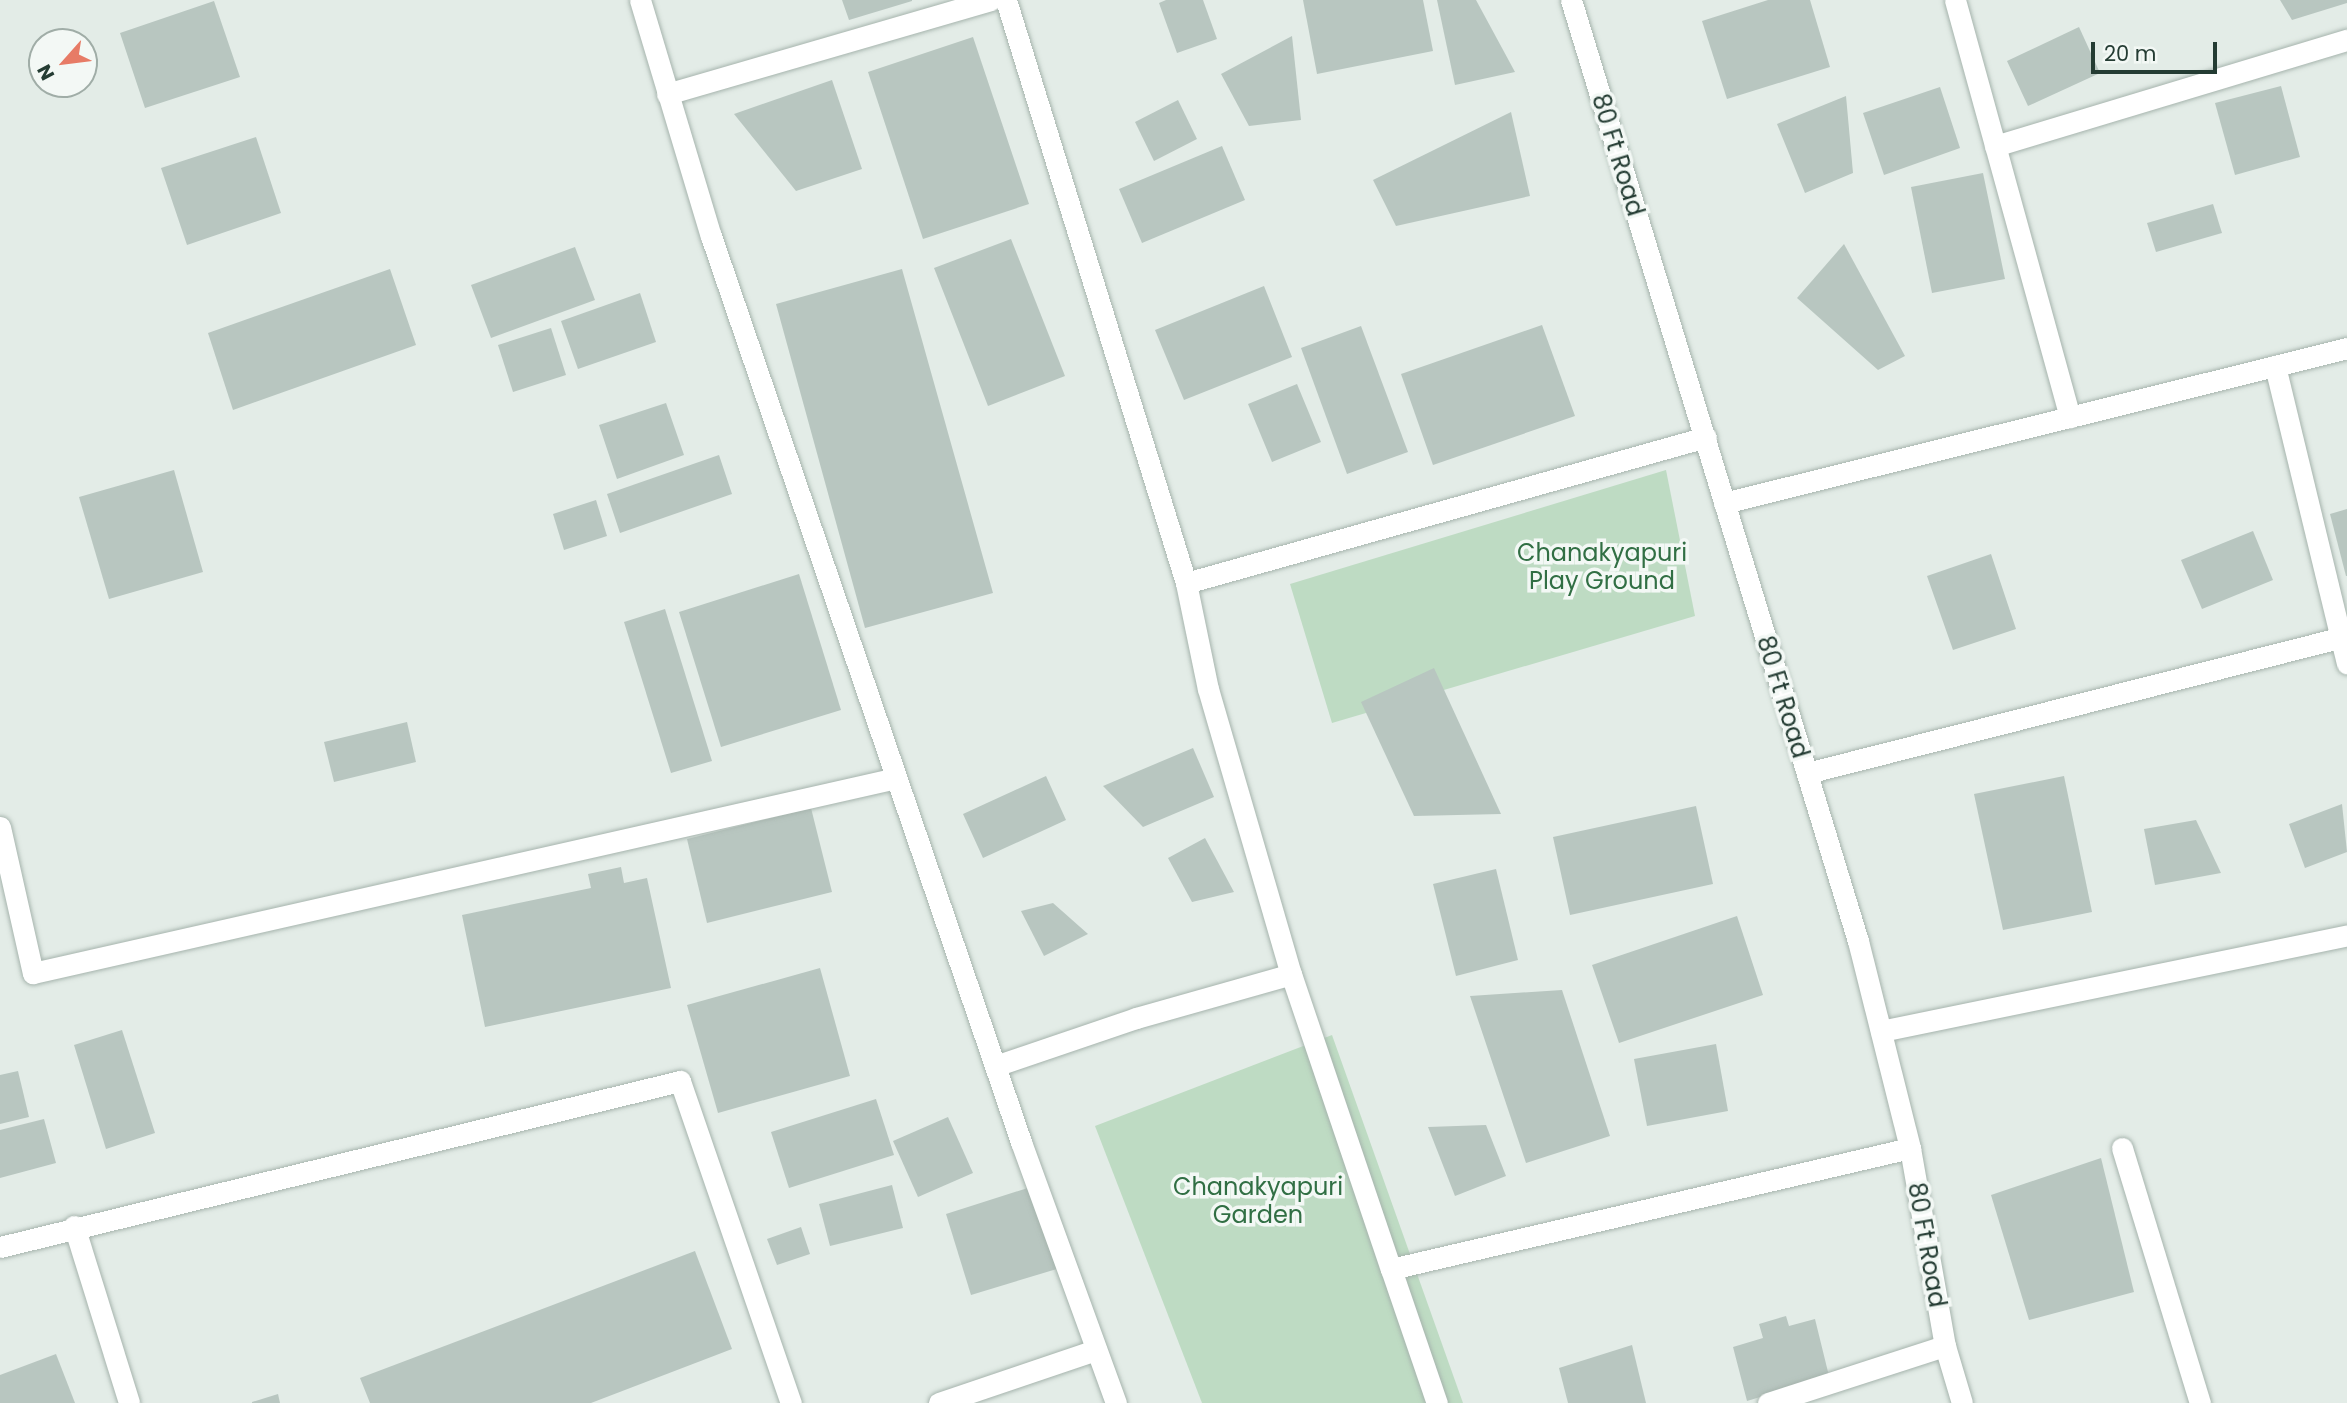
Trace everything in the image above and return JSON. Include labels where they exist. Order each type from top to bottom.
[{"type":"street","points":[[640,0],[711,236],[896,778],[1116,1403]]},
{"type":"street","points":[[667,94],[991,0]]},
{"type":"street","points":[[1006,0],[1186,583],[1208,689],[1291,974],[1437,1403]]},
{"type":"street","name":"80 Ft Road","points":[[1571,0],[1706,436],[1881,1031],[1910,1148],[1945,1346],[1962,1403]]},
{"type":"street","points":[[1955,0],[2070,417]]},
{"type":"street","points":[[1995,146],[2347,40]]},
{"type":"street","points":[[1724,503],[2347,348]]},
{"type":"street","points":[[2275,366],[2344,637],[2347,663]]},
{"type":"street","points":[[1186,583],[1706,436]]},
{"type":"street","points":[[1807,773],[2344,637]]},
{"type":"street","points":[[0,827],[33,972],[896,778]]},
{"type":"street","points":[[1881,1031],[2347,935]]},
{"type":"street","points":[[998,1065],[1136,1018],[1291,974]]},
{"type":"street","points":[[0,1247],[74,1226],[680,1081],[791,1403]]},
{"type":"street","points":[[1391,1269],[1910,1148]]},
{"type":"street","points":[[2122,1148],[2200,1403]]},
{"type":"street","points":[[74,1226],[129,1403]]},
{"type":"street","points":[[1768,1403],[1945,1346]]},
{"type":"street","points":[[939,1403],[1096,1350]]},
{"type":"green space","name":"Chanakyapuri Play Ground","points":[[1666,470],[1695,616],[1332,723],[1290,584]]},
{"type":"green space","name":"Chanakyapuri Garden","points":[[1332,1035],[1463,1403],[1202,1403],[1095,1126]]},
{"type":"building","points":[[842,0],[912,0],[912,1],[849,20]]},
{"type":"building","points":[[1166,0],[1203,0],[1217,39],[1177,53],[1159,3]]},
{"type":"building","points":[[1303,0],[1423,0],[1433,51],[1317,74]]},
{"type":"building","points":[[1437,0],[1476,0],[1515,72],[1455,85]]},
{"type":"building","points":[[1768,0],[1810,0],[1830,67],[1727,99],[1702,21]]},
{"type":"building","points":[[2280,0],[2347,0],[2347,3],[2292,20]]},
{"type":"building","points":[[214,1],[240,77],[145,108],[120,33]]},
{"type":"building","points":[[2079,27],[2100,73],[2028,106],[2007,61]]},
{"type":"building","points":[[1292,36],[1301,120],[1249,126],[1221,74]]},
{"type":"building","points":[[973,37],[1029,204],[923,239],[868,72]]},
{"type":"building","points":[[832,80],[862,169],[796,191],[734,114]]},
{"type":"building","points":[[2281,86],[2300,157],[2235,175],[2215,103]]},
{"type":"building","points":[[1940,87],[1960,148],[1884,175],[1863,113]]},
{"type":"building","points":[[1846,96],[1853,173],[1805,193],[1777,124]]},
{"type":"building","points":[[1178,100],[1197,139],[1154,161],[1135,122]]},
{"type":"building","points":[[1511,112],[1530,196],[1396,226],[1373,180]]},
{"type":"building","points":[[256,137],[281,213],[187,245],[161,168]]},
{"type":"building","points":[[1222,146],[1245,200],[1142,243],[1119,189]]},
{"type":"building","points":[[1983,173],[2005,279],[1932,293],[1911,187]]},
{"type":"building","points":[[2213,204],[2222,233],[2156,252],[2147,223]]},
{"type":"building","points":[[1011,239],[1065,376],[988,406],[934,268]]},
{"type":"building","points":[[1844,244],[1905,356],[1878,370],[1797,298]]},
{"type":"building","points":[[575,247],[595,300],[491,338],[471,285]]},
{"type":"building","points":[[390,269],[416,345],[233,410],[208,333]]},
{"type":"building","points":[[902,269],[993,593],[865,628],[776,304]]},
{"type":"building","points":[[1264,286],[1292,357],[1184,400],[1155,330]]},
{"type":"building","points":[[640,293],[656,342],[578,369],[561,321]]},
{"type":"building","points":[[1542,325],[1575,416],[1433,465],[1401,374]]},
{"type":"building","points":[[1361,326],[1408,452],[1347,474],[1301,348]]},
{"type":"building","points":[[551,328],[566,375],[513,392],[498,345]]},
{"type":"building","points":[[1297,384],[1321,442],[1272,462],[1248,404]]},
{"type":"building","points":[[666,403],[684,455],[617,479],[599,425]]},
{"type":"building","points":[[719,455],[732,494],[620,533],[607,494]]},
{"type":"building","points":[[174,470],[203,572],[109,599],[79,497]]},
{"type":"building","points":[[596,500],[607,536],[564,550],[553,514]]},
{"type":"building","points":[[2347,509],[2347,576],[2346,576],[2330,514]]},
{"type":"building","points":[[2253,531],[2273,580],[2202,609],[2181,560]]},
{"type":"building","points":[[1991,554],[2016,629],[1953,650],[1927,576]]},
{"type":"building","points":[[799,574],[841,710],[721,747],[679,612]]},
{"type":"building","points":[[665,609],[712,761],[671,773],[624,622]]},
{"type":"building","points":[[1434,668],[1501,814],[1414,816],[1361,702]]},
{"type":"building","points":[[407,722],[416,762],[334,782],[324,742]]},
{"type":"building","points":[[1193,748],[1214,797],[1143,827],[1103,786]]},
{"type":"building","points":[[1046,776],[1066,820],[983,858],[963,814]]},
{"type":"building","points":[[2064,776],[2092,912],[2003,930],[1974,794]]},
{"type":"building","points":[[2342,804],[2347,852],[2305,868],[2289,824]]},
{"type":"building","points":[[1696,806],[1713,884],[1570,915],[1553,837]]},
{"type":"building","points":[[811,808],[832,892],[707,923],[687,839]]},
{"type":"building","points":[[2196,820],[2221,873],[2155,885],[2144,829]]},
{"type":"building","points":[[1205,838],[1234,892],[1192,902],[1168,858]]},
{"type":"building","points":[[621,867],[624,883],[647,878],[671,988],[485,1027],[462,915],[591,888],[588,874]]},
{"type":"building","points":[[1496,869],[1518,960],[1456,976],[1433,884]]},
{"type":"building","points":[[1053,903],[1088,934],[1044,956],[1021,911]]},
{"type":"building","points":[[1737,916],[1763,995],[1619,1043],[1592,965]]},
{"type":"building","points":[[820,968],[850,1076],[718,1113],[687,1005]]},
{"type":"building","points":[[1562,990],[1610,1136],[1526,1163],[1470,996]]},
{"type":"building","points":[[122,1030],[155,1133],[106,1149],[74,1045]]},
{"type":"building","points":[[1716,1044],[1728,1111],[1647,1126],[1634,1059]]},
{"type":"building","points":[[18,1071],[29,1117],[0,1124],[0,1075]]},
{"type":"building","points":[[876,1099],[894,1155],[789,1188],[771,1132]]},
{"type":"building","points":[[948,1117],[973,1173],[918,1197],[893,1141]]},
{"type":"building","points":[[44,1119],[56,1163],[0,1178],[0,1130]]},
{"type":"building","points":[[1486,1125],[1506,1176],[1455,1196],[1428,1127]]},
{"type":"building","points":[[2101,1158],[2134,1292],[2029,1320],[1991,1195]]},
{"type":"building","points":[[892,1185],[903,1228],[830,1246],[819,1204]]},
{"type":"building","points":[[1034,1186],[1060,1268],[971,1295],[946,1214]]},
{"type":"building","points":[[801,1227],[810,1254],[777,1265],[767,1239]]},
{"type":"building","points":[[695,1251],[732,1349],[591,1403],[370,1403],[360,1378]]},
{"type":"building","points":[[1786,1316],[1789,1326],[1815,1319],[1829,1376],[1747,1401],[1733,1347],[1763,1338],[1759,1324]]},
{"type":"building","points":[[1632,1345],[1646,1403],[1568,1403],[1559,1368]]},
{"type":"building","points":[[56,1354],[75,1403],[0,1403],[0,1375]]},
{"type":"building","points":[[278,1394],[280,1403],[252,1403],[252,1402]]}]
